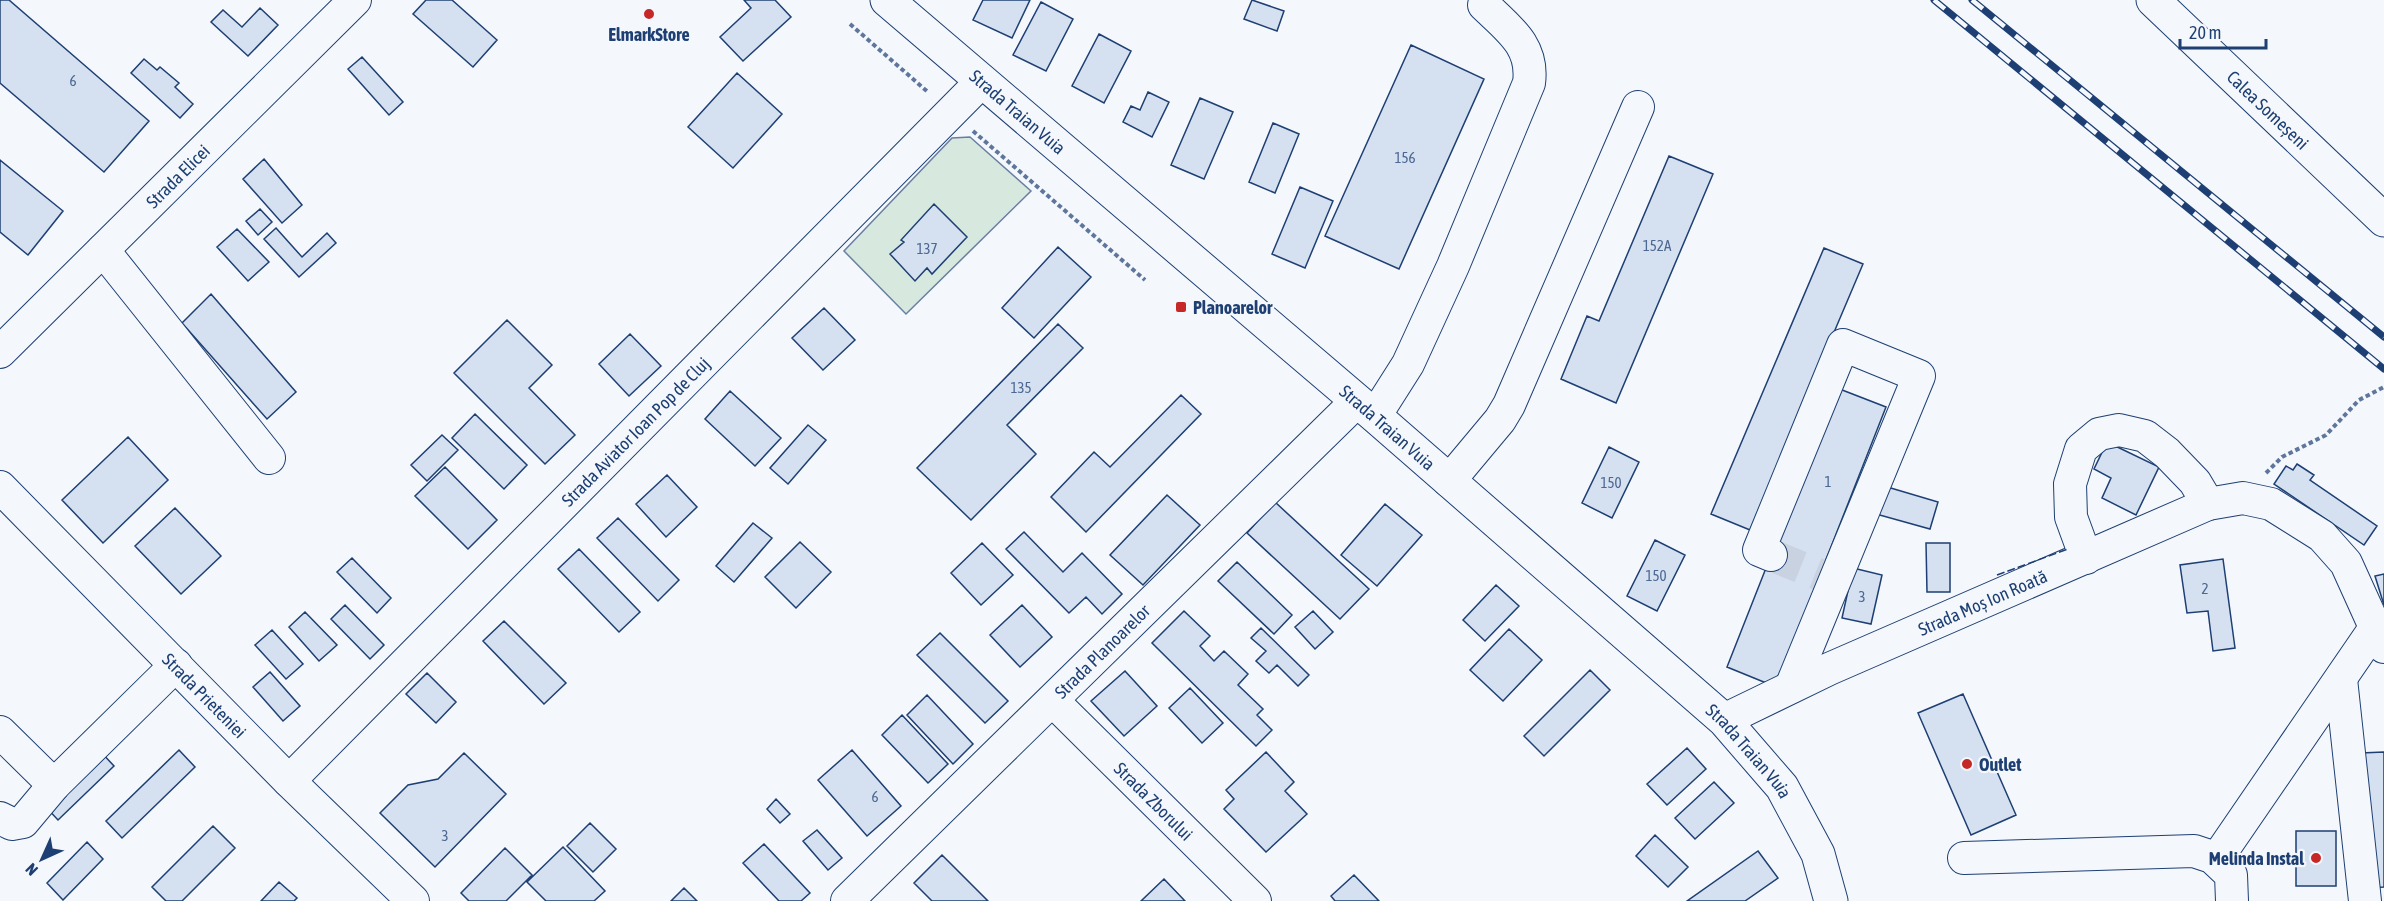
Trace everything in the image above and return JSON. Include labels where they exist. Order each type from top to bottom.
[{"type":"main road","name":"Strada Traian Vuia","points":[[887,0],[1366,408],[1724,720],[1782,787],[1818,854],[1831,901]]},
{"type":"main road","name":"Calea Someșeni","points":[[2153,0],[2384,220]]},
{"type":"street","name":"Strada Elicei","points":[[0,352],[355,0]]},
{"type":"street","name":"Strada Planoarelor","points":[[847,901],[1053,701],[1366,408],[1408,364],[1453,266],[1529,84],[1531,67],[1525,48],[1514,33],[1484,5]]},
{"type":"street","name":"Strada Aviator Ioan Pop de Cluj","points":[[288,781],[982,81]]},
{"type":"street","points":[[1449,481],[1500,420],[1509,405],[1638,107]]},
{"type":"street","points":[[103,250],[269,458]]},
{"type":"street","points":[[1771,555],[1759,550],[1843,345],[1919,376],[1827,578],[1791,687]]},
{"type":"street","points":[[2086,558],[2071,517],[2070,484],[2082,449],[2099,434],[2119,430],[2145,436],[2167,453],[2195,482],[2208,504]]},
{"type":"street","name":"Strada Prieteniei","points":[[0,487],[288,781],[413,901]]},
{"type":"street","points":[[2216,860],[2341,679],[2380,637],[2346,563],[2322,536],[2271,504],[2243,498]]},
{"type":"street","name":"Strada Moș Ion Roată","points":[[1724,720],[1791,687],[2208,504],[2243,498]]},
{"type":"street","points":[[0,845],[11,820],[54,785],[176,665]]},
{"type":"street","points":[[2341,679],[2365,901]]},
{"type":"street","name":"Strada Zborului","points":[[1053,701],[1255,901]]},
{"type":"street","points":[[0,732],[54,785]]},
{"type":"street","points":[[1964,858],[2194,851],[2216,860],[2232,875],[2232,901]]},
{"type":"path","points":[[850,24],[1145,280]]},
{"type":"path","points":[[2243,498],[2282,458],[2326,435],[2359,400],[2384,387]]},
{"type":"shaded area","points":[[970,137],[1031,191],[906,314],[844,251],[952,138]]},
{"type":"building","points":[[0,0],[9,0],[149,121],[104,172],[0,83]]},
{"type":"building","points":[[426,0],[452,0],[497,40],[473,67],[413,14]]},
{"type":"building","points":[[744,0],[775,0],[791,17],[743,61],[720,37],[751,8]]},
{"type":"building","points":[[983,0],[1030,0],[1012,38],[973,20]]},
{"type":"building","points":[[1252,0],[1284,11],[1277,31],[1244,19]]},
{"type":"building","points":[[1041,2],[1073,19],[1046,71],[1013,55]]},
{"type":"building","points":[[260,8],[278,25],[248,56],[211,22],[223,10],[242,27]]},
{"type":"building","points":[[1099,34],[1131,51],[1104,103],[1072,86]]},
{"type":"building","points":[[1411,45],[1484,79],[1399,269],[1325,236]]},
{"type":"building","points":[[362,57],[403,102],[389,115],[348,69]]},
{"type":"building","points":[[144,59],[157,70],[160,67],[179,83],[175,87],[193,104],[180,118],[131,73]]},
{"type":"building","points":[[737,73],[782,114],[733,168],[688,127]]},
{"type":"building","points":[[1148,92],[1169,102],[1152,137],[1123,122],[1131,106],[1140,110]]},
{"type":"building","points":[[1200,98],[1233,112],[1204,179],[1171,165]]},
{"type":"building","points":[[1273,123],[1299,134],[1275,193],[1249,182]]},
{"type":"building","points":[[1669,156],[1713,174],[1616,403],[1561,379],[1587,316],[1599,321]]},
{"type":"building","points":[[264,159],[302,205],[282,223],[243,179]]},
{"type":"building","points":[[0,160],[63,211],[28,255],[0,232]]},
{"type":"building","points":[[1300,187],[1333,201],[1305,268],[1272,254]]},
{"type":"building","points":[[934,204],[967,237],[932,274],[927,268],[915,281],[890,254],[904,242],[901,240]]},
{"type":"building","points":[[260,209],[272,222],[258,235],[246,221]]},
{"type":"building","points":[[276,228],[302,257],[327,233],[336,243],[299,277],[264,239]]},
{"type":"building","points":[[237,229],[269,262],[248,281],[217,247]]},
{"type":"building","points":[[1058,247],[1091,277],[1034,338],[1002,308]]},
{"type":"building","points":[[1824,248],[1863,264],[1750,530],[1711,514]]},
{"type":"building","points":[[211,294],[296,392],[267,419],[182,323]]},
{"type":"building","points":[[824,308],[855,340],[823,370],[792,338]]},
{"type":"building","points":[[507,320],[552,365],[529,388],[575,435],[545,464],[454,373]]},
{"type":"building","points":[[1058,324],[1083,348],[1007,425],[1036,454],[971,520],[917,468]]},
{"type":"building","points":[[630,334],[661,366],[629,396],[599,364]]},
{"type":"building","points":[[1837,388],[1886,407],[1776,687],[1727,667]]},
{"type":"building","points":[[730,391],[781,438],[755,466],[705,419]]},
{"type":"building","points":[[1181,395],[1201,414],[1086,532],[1051,497],[1094,452],[1110,467]]},
{"type":"building","points":[[475,414],[527,465],[504,489],[452,438]]},
{"type":"building","points":[[808,425],[826,440],[788,484],[770,468]]},
{"type":"building","points":[[442,435],[458,450],[427,481],[411,465]]},
{"type":"building","points":[[128,437],[168,480],[103,543],[62,500]]},
{"type":"building","points":[[2107,442],[2159,467],[2136,515],[2102,498],[2111,478],[2094,469]]},
{"type":"building","points":[[1609,447],[1639,462],[1612,518],[1582,503]]},
{"type":"building","points":[[2297,464],[2314,475],[2310,480],[2377,526],[2364,545],[2274,484],[2286,466],[2293,470]]},
{"type":"building","points":[[445,467],[497,520],[468,549],[415,496]]},
{"type":"building","points":[[667,475],[697,507],[666,537],[636,504]]},
{"type":"building","points":[[1884,486],[1938,502],[1930,529],[1876,514]]},
{"type":"building","points":[[1167,495],[1200,525],[1143,585],[1110,555]]},
{"type":"building","points":[[1275,502],[1369,589],[1340,619],[1247,533]]},
{"type":"building","points":[[1385,504],[1422,535],[1377,586],[1341,555]]},
{"type":"building","points":[[175,508],[221,556],[181,594],[135,546]]},
{"type":"building","points":[[618,518],[679,580],[658,601],[597,538]]},
{"type":"building","points":[[753,523],[772,538],[734,582],[716,566]]},
{"type":"building","points":[[1024,532],[1063,572],[1082,553],[1122,594],[1102,614],[1086,597],[1069,613],[1006,549]]},
{"type":"building","points":[[1655,540],[1685,555],[1657,611],[1627,596]]},
{"type":"building","points":[[800,542],[831,572],[796,608],[765,577]]},
{"type":"building","points":[[982,543],[1013,575],[981,605],[951,573]]},
{"type":"building","points":[[1926,543],[1950,543],[1950,592],[1927,592]]},
{"type":"building","points":[[579,549],[640,612],[619,632],[558,569]]},
{"type":"building","points":[[352,558],[391,598],[377,613],[337,572]]},
{"type":"building","points":[[2223,559],[2235,648],[2213,651],[2208,611],[2187,613],[2180,565]]},
{"type":"building","points":[[1237,562],[1292,615],[1274,634],[1218,581]]},
{"type":"building","points":[[1853,568],[1882,575],[1871,624],[1842,618]]},
{"type":"building","points":[[2384,574],[2384,605],[2375,576]]},
{"type":"building","points":[[1496,585],[1519,606],[1485,641],[1463,620]]},
{"type":"building","points":[[345,605],[384,645],[370,659],[331,619]]},
{"type":"building","points":[[1022,605],[1052,637],[1020,667],[990,635]]},
{"type":"building","points":[[1184,611],[1210,636],[1200,646],[1214,661],[1224,651],[1248,674],[1238,685],[1263,709],[1257,715],[1272,730],[1256,746],[1152,643]]},
{"type":"building","points":[[1313,611],[1333,632],[1315,649],[1295,627]]},
{"type":"building","points":[[305,612],[337,645],[319,661],[289,627]]},
{"type":"building","points":[[504,621],[566,683],[544,704],[483,641]]},
{"type":"building","points":[[1261,628],[1309,675],[1298,686],[1277,665],[1269,673],[1256,661],[1266,651],[1251,638]]},
{"type":"building","points":[[1509,629],[1542,660],[1503,701],[1470,670]]},
{"type":"building","points":[[272,630],[303,664],[286,679],[255,645]]},
{"type":"building","points":[[940,633],[1008,701],[985,723],[917,655]]},
{"type":"building","points":[[1590,670],[1610,690],[1544,756],[1524,736]]},
{"type":"building","points":[[1125,671],[1157,706],[1124,736],[1091,701]]},
{"type":"building","points":[[270,672],[300,706],[283,721],[253,687]]},
{"type":"building","points":[[427,673],[456,702],[436,723],[406,694]]},
{"type":"building","points":[[1190,688],[1223,723],[1202,743],[1169,708]]},
{"type":"building","name":"Outlet","points":[[1963,694],[2016,815],[1971,835],[1918,713]]},
{"type":"building","points":[[927,695],[973,744],[953,764],[907,715]]},
{"type":"building","points":[[902,715],[948,764],[928,783],[882,735]]},
{"type":"building","points":[[1687,748],[1706,769],[1667,805],[1647,784]]},
{"type":"building","points":[[179,750],[195,767],[122,838],[106,821]]},
{"type":"building","points":[[852,750],[901,806],[867,836],[818,780]]},
{"type":"building","points":[[100,751],[114,766],[58,820],[43,804]]},
{"type":"building","points":[[1266,752],[1294,782],[1285,791],[1307,814],[1266,852],[1224,809],[1234,799],[1226,790]]},
{"type":"building","points":[[2384,752],[2384,887],[2372,888],[2361,753]]},
{"type":"building","points":[[464,753],[506,794],[435,867],[380,813],[408,785],[438,779]]},
{"type":"building","points":[[1714,782],[1734,803],[1695,839],[1675,818]]},
{"type":"building","points":[[776,799],[790,814],[780,823],[767,809]]},
{"type":"building","points":[[590,823],[616,849],[593,872],[567,846]]},
{"type":"building","points":[[213,826],[235,848],[182,901],[166,901],[152,887]]},
{"type":"building","points":[[817,830],[842,858],[828,870],[803,841]]},
{"type":"building","name":"Melinda Instal","points":[[2296,831],[2336,831],[2336,886],[2296,886]]},
{"type":"building","points":[[1655,835],[1688,867],[1668,887],[1636,856]]},
{"type":"building","points":[[87,842],[103,859],[63,900],[47,883]]},
{"type":"building","points":[[764,844],[810,893],[801,901],[779,901],[743,863]]},
{"type":"building","points":[[563,847],[605,891],[594,901],[546,901],[527,882]]},
{"type":"building","points":[[505,848],[532,875],[506,901],[469,901],[461,893]]},
{"type":"building","points":[[1758,851],[1778,878],[1745,901],[1687,901]]},
{"type":"building","points":[[942,855],[988,901],[932,901],[914,883]]},
{"type":"building","points":[[1354,875],[1379,901],[1335,901],[1331,896]]},
{"type":"building","points":[[1164,879],[1185,901],[1141,901]]},
{"type":"building","points":[[279,882],[297,898],[294,901],[261,901]]},
{"type":"building","points":[[684,888],[697,901],[671,901]]},
{"type":"tunnel","points":[[1771,555],[1820,575]]},
{"type":"railway","points":[[1934,0],[2384,369]]},
{"type":"railway","points":[[1972,0],[2384,337]]},
{"type":"fence","points":[[1997,575],[2068,549]]},
{"type":"place","name":"ElmarkStore","points":[[649,14]]},
{"type":"place","name":"Planoarelor","points":[[1181,307]]},
{"type":"place","name":"Outlet","points":[[1967,764]]},
{"type":"place","name":"Melinda Instal","points":[[2316,858]]}]
